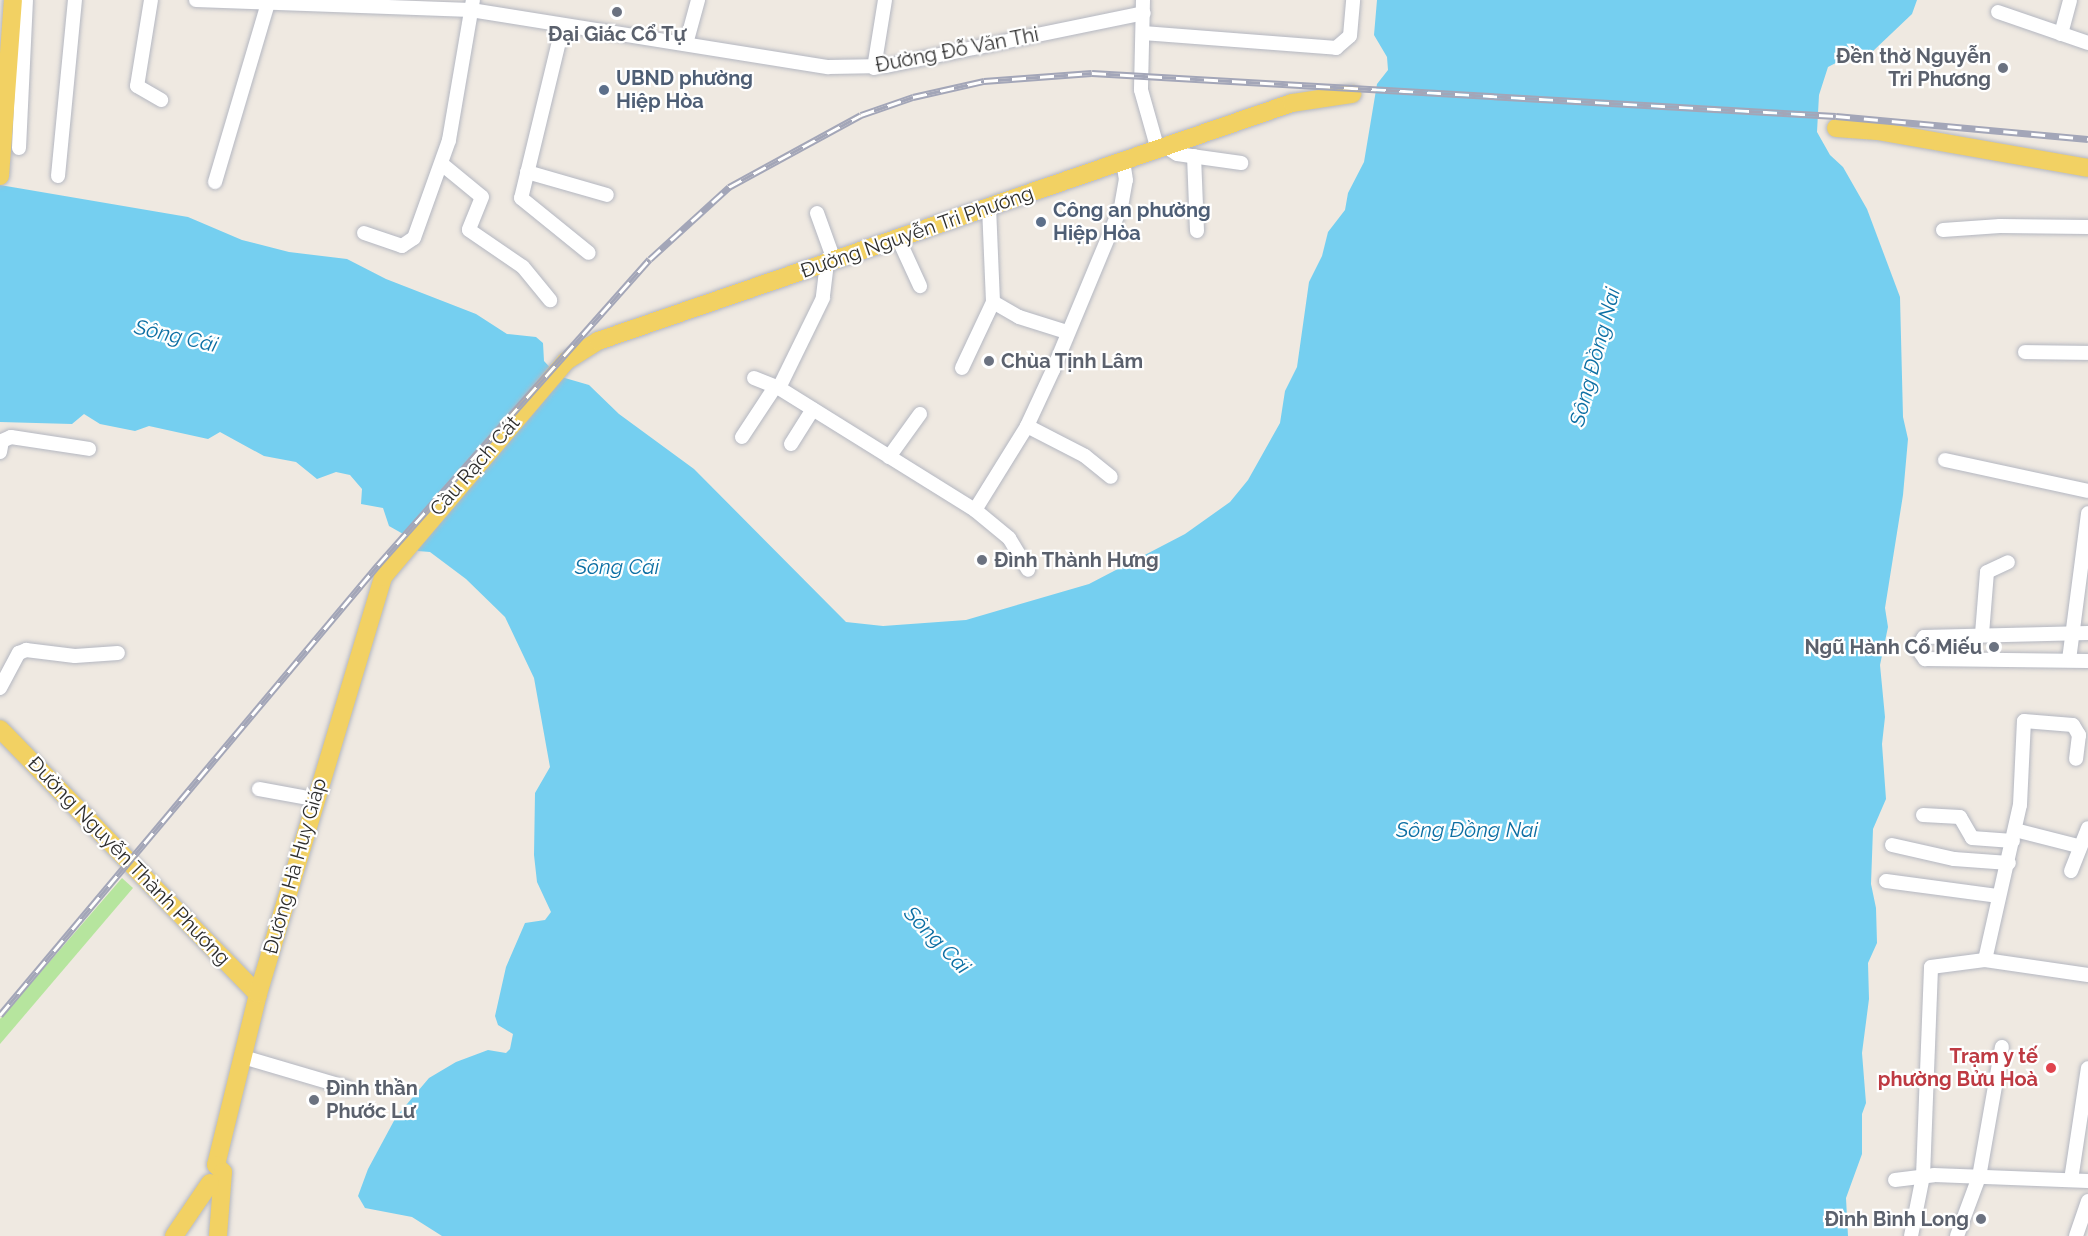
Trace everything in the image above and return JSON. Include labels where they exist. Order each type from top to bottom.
[{"type":"main road","points":[[0,176],[13,0]]},
{"type":"main road","name":"Đường Nguyễn Tri Phương","points":[[566,361],[598,341],[1272,111],[1316,97],[1352,98]]},
{"type":"main road","points":[[1835,132],[1916,140],[2088,168]]},
{"type":"main road","name":"Cầu Rạch Cát","points":[[386,571],[566,361]]},
{"type":"main road","name":"Đường Hà Huy Giáp","points":[[174,1236],[215,1177],[258,994],[314,799],[386,571]]},
{"type":"main road","name":"Đường Nguyễn Thành Phương","points":[[0,729],[258,994]]},
{"type":"main road","points":[[215,1177],[218,1236]]},
{"type":"street","points":[[19,148],[27,0]]},
{"type":"street","points":[[58,176],[75,0]]},
{"type":"street","points":[[151,0],[137,86],[161,100]]},
{"type":"street","name":"Đường Đỗ Văn Thi","points":[[196,0],[472,5],[563,25],[828,67],[874,68],[1144,6]]},
{"type":"street","points":[[686,44],[699,0]]},
{"type":"street","points":[[874,68],[885,0]]},
{"type":"street","points":[[1143,33],[1336,48],[1350,36],[1353,0]]},
{"type":"street","points":[[2061,34],[2070,0]]},
{"type":"street","points":[[215,182],[268,3]]},
{"type":"street","points":[[364,232],[402,246],[409,245],[443,165],[458,102],[472,5]]},
{"type":"street","points":[[1144,6],[1142,90],[1162,148],[1177,154],[1241,163]]},
{"type":"street","points":[[1998,12],[2088,43]]},
{"type":"street","points":[[563,25],[522,201],[589,253]]},
{"type":"street","points":[[1194,156],[1197,231]]},
{"type":"street","points":[[975,510],[1027,426],[1121,207],[1126,180],[1123,162]]},
{"type":"street","points":[[443,165],[483,197],[469,230],[523,267],[550,300]]},
{"type":"street","points":[[527,172],[607,195]]},
{"type":"street","points":[[962,368],[993,302],[989,207]]},
{"type":"street","points":[[742,437],[777,387],[823,298],[830,261],[817,213]]},
{"type":"street","points":[[1943,230],[2000,226],[2088,227]]},
{"type":"street","points":[[898,238],[920,286]]},
{"type":"street","points":[[993,302],[1019,317],[1066,332]]},
{"type":"street","points":[[2025,352],[2088,353]]},
{"type":"street","points":[[754,378],[777,387],[975,510],[1009,538],[1028,570]]},
{"type":"street","points":[[791,444],[813,409]]},
{"type":"street","points":[[889,457],[920,414]]},
{"type":"street","points":[[1027,426],[1085,456],[1111,477]]},
{"type":"street","points":[[0,452],[2,441],[11,436],[89,448]]},
{"type":"street","points":[[1945,460],[2088,491]]},
{"type":"street","points":[[2068,660],[2088,513]]},
{"type":"street","points":[[1982,634],[1987,572],[2008,562]]},
{"type":"street","points":[[2088,633],[1924,637],[1917,648],[1924,659],[2088,661]]},
{"type":"street","points":[[0,688],[19,653],[26,650],[75,656],[118,653]]},
{"type":"street","points":[[1985,960],[2014,836],[2024,721],[2073,725],[2079,735],[2076,759]]},
{"type":"street","points":[[259,789],[314,799]]},
{"type":"street","points":[[1923,814],[1960,817],[1972,838],[2014,836],[2078,846]]},
{"type":"street","points":[[2071,871],[2078,846],[2088,828]]},
{"type":"street","points":[[1892,845],[1954,859],[2008,863]]},
{"type":"street","points":[[1886,881],[1999,896]]},
{"type":"street","points":[[1911,1236],[1923,1176],[1929,970],[1934,966],[1985,960],[2088,975]]},
{"type":"street","points":[[1958,1236],[1978,1177],[2002,1047]]},
{"type":"street","points":[[243,1057],[348,1088]]},
{"type":"street","points":[[2071,1180],[2088,1068]]},
{"type":"street","points":[[1895,1180],[1923,1176],[2088,1181]]},
{"type":"street","points":[[2076,1236],[2088,1201]]},
{"type":"green space","points":[[122,878],[133,888],[0,1044],[0,1019]]},
{"type":"water","name":"Sông Đồng Nai","points":[[1377,0],[1917,0],[1912,14],[1872,52],[1857,52],[1828,67],[1819,95],[1817,132],[1830,155],[1843,167],[1867,209],[1900,297],[1903,417],[1908,439],[1903,495],[1885,608],[1888,627],[1880,665],[1885,717],[1882,744],[1886,799],[1873,829],[1871,884],[1876,908],[1877,943],[1868,963],[1869,999],[1862,1053],[1866,1103],[1862,1114],[1862,1154],[1846,1198],[1848,1236],[442,1236],[412,1217],[365,1208],[358,1196],[368,1169],[396,1117],[429,1078],[456,1062],[488,1050],[506,1053],[510,1049],[513,1034],[498,1025],[495,1016],[506,967],[525,923],[545,920],[551,912],[537,882],[534,855],[535,793],[550,767],[534,678],[505,617],[466,579],[430,552],[418,551],[412,539],[389,526],[383,508],[361,504],[362,489],[350,475],[336,472],[317,479],[296,462],[264,456],[220,432],[208,439],[149,426],[135,431],[100,424],[84,414],[72,424],[0,422],[0,185],[188,217],[242,240],[289,252],[347,259],[386,279],[476,314],[507,334],[536,337],[543,343],[544,361],[558,376],[589,385],[619,414],[694,469],[846,622],[883,626],[966,620],[1089,584],[1185,534],[1230,502],[1248,480],[1280,423],[1285,391],[1297,367],[1309,282],[1322,256],[1328,232],[1345,210],[1348,193],[1364,162],[1377,84],[1388,70],[1387,57],[1374,35]]},
{"type":"railway","points":[[0,1015],[378,565],[650,259],[729,187],[861,115],[913,97],[984,81],[1092,73],[1836,116],[2088,139]]},
{"type":"place","name":"Đại Giác Cổ Tự","points":[[617,12]]},
{"type":"place","name":"Đền thờ Nguyễn Tri Phương","points":[[2003,68]]},
{"type":"place","name":"UBND phường Hiệp Hòa","points":[[604,90]]},
{"type":"place","name":"Công an phường Hiệp Hòa","points":[[1041,222]]},
{"type":"place","name":"Chùa Tịnh Lâm","points":[[989,361]]},
{"type":"place","name":"Đình Thành Hưng","points":[[982,560]]},
{"type":"place","name":"Ngũ Hành Cổ Miếu","points":[[1994,647]]},
{"type":"place","name":"Trạm y tế phường Bửu Hoà","points":[[2051,1068]]},
{"type":"place","name":"Đình thần Phước Lư","points":[[314,1100]]},
{"type":"place","name":"Đình Bình Long","points":[[1981,1219]]},
{"type":"water label","name":"Sông Cái","points":[[176,336]]},
{"type":"water label","name":"Sông Cái","points":[[617,567]]},
{"type":"water label","name":"Sông Cái","points":[[937,940]]}]
